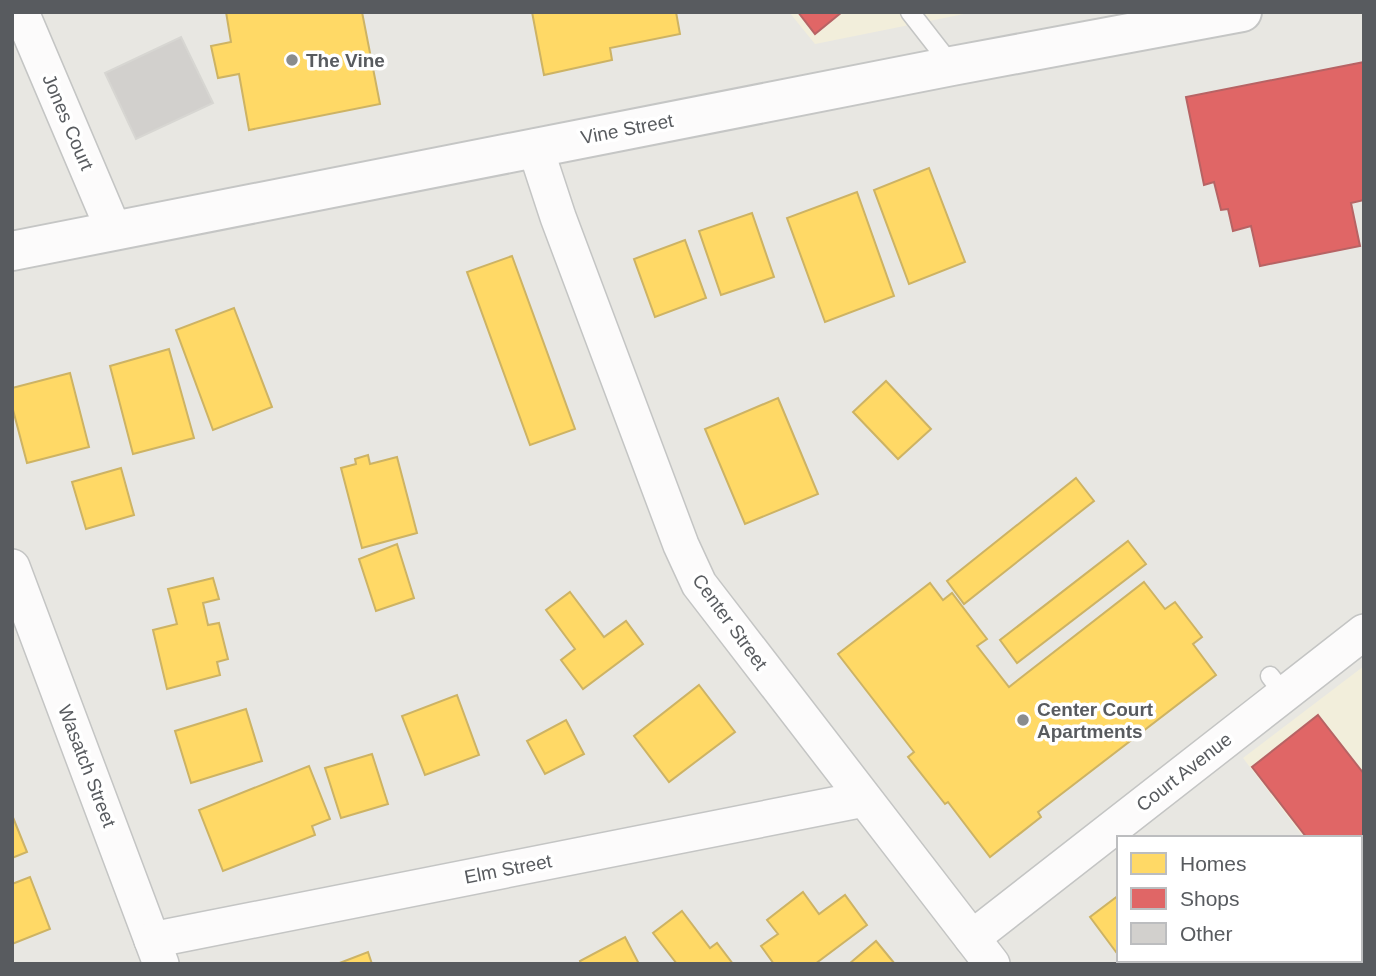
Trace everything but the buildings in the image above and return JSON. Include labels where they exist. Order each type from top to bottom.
[{"type":"street","name":"Jones Court","points":[[21,12],[114,231]]},
{"type":"street","name":"Vine Street","points":[[12,251],[951,66],[1144,20],[1242,12]]},
{"type":"street","name":"Center Street","points":[[535,148],[572,255],[681,545],[699,584],[982,951]]},
{"type":"street","name":"Wasatch Street","points":[[12,567],[157,952]]},
{"type":"street","name":"Court Avenue","points":[[982,951],[1277,685],[1364,632]]},
{"type":"street","name":"Elm Street","points":[[157,952],[864,799]]},
{"type":"lane","points":[[910,12],[951,66]]},
{"type":"shaded area","points":[[789,12],[974,12],[815,44]]},
{"type":"shaded area","points":[[1364,666],[1364,916],[1362,836],[1302,836],[1243,758]]},
{"type":"place","name":"The Vine","points":[[292,60]]},
{"type":"place","name":"Center Court Apartments","points":[[1023,720]]}]
